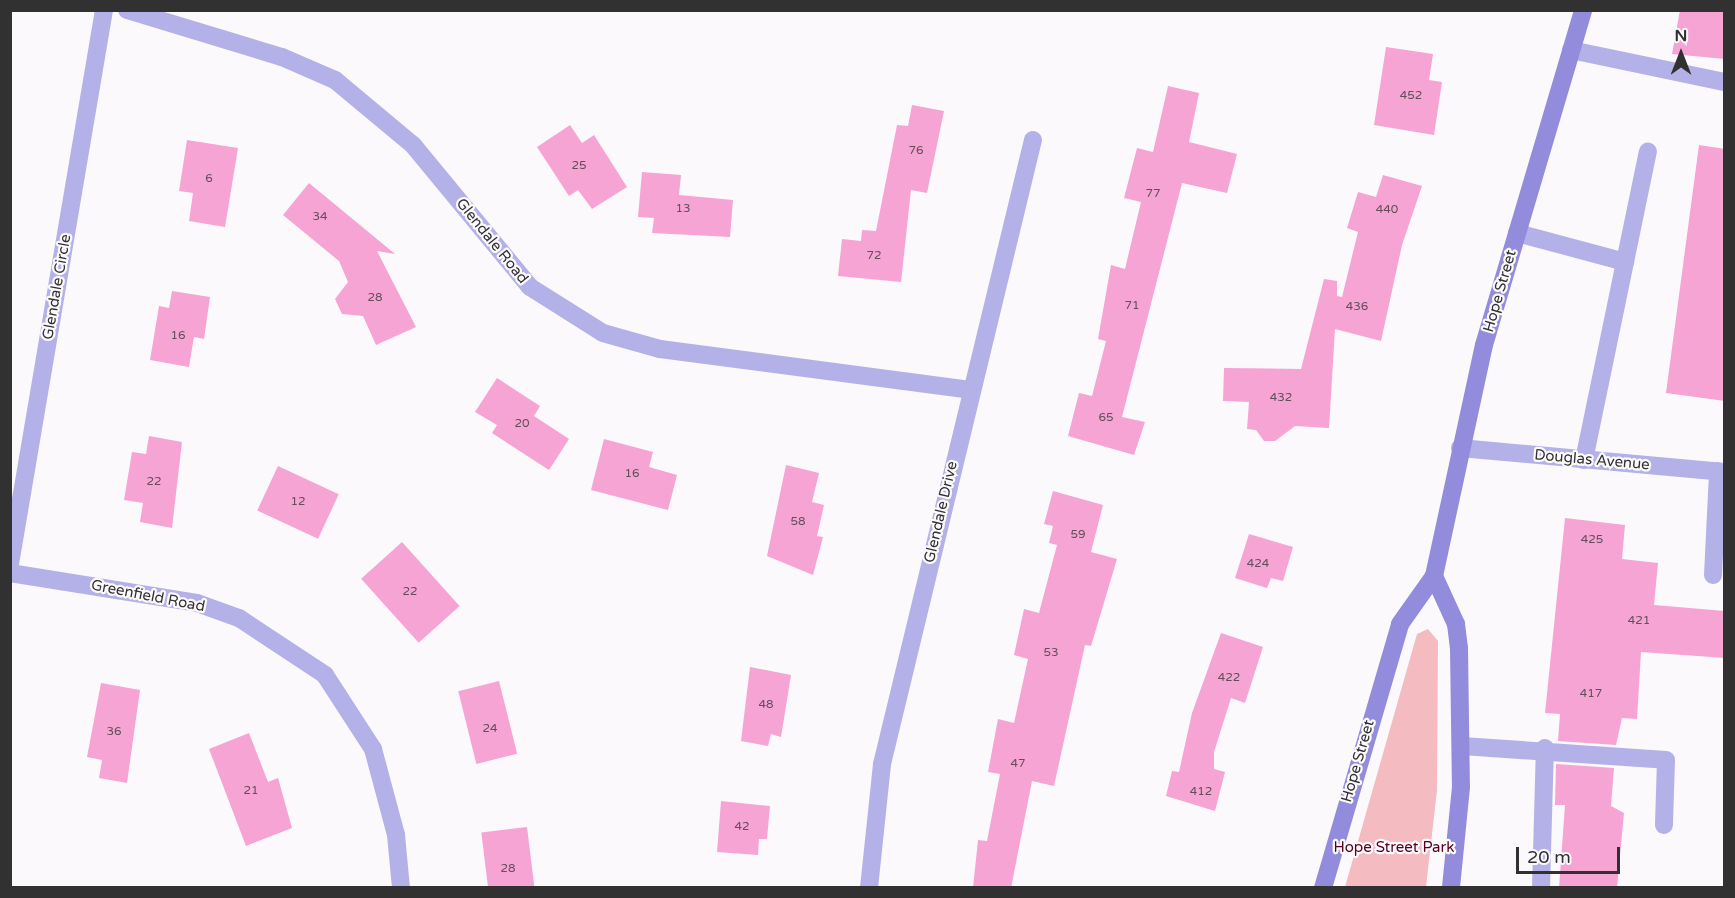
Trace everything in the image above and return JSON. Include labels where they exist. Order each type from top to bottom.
[{"type":"main road","name":"Hope Street","points":[[1323,888],[1400,624],[1434,576],[1460,448],[1517,233],[1583,10]]},
{"type":"main road","points":[[1434,576],[1456,624],[1462,746],[1451,888]]},
{"type":"street","name":"Glendale Circle","points":[[10,564],[104,10]]},
{"type":"street","name":"Glendale Road","points":[[127,10],[282,57],[335,80],[413,145],[530,287],[603,333],[660,349],[970,390]]},
{"type":"street","points":[[1571,50],[1725,82]]},
{"type":"street","name":"Glendale Drive","points":[[869,888],[882,764],[970,390],[1033,140]]},
{"type":"street","points":[[1584,460],[1648,152]]},
{"type":"street","points":[[1517,233],[1625,262]]},
{"type":"street","name":"Douglas Avenue","points":[[1460,448],[1721,472]]},
{"type":"street","points":[[1713,575],[1721,472]]},
{"type":"street","name":"Greenfield Road","points":[[10,573],[197,603],[239,618],[326,675],[373,749],[396,835],[401,888]]},
{"type":"street","points":[[1462,746],[1545,748],[1666,760],[1664,825]]},
{"type":"street","points":[[1541,888],[1545,748]]},
{"type":"green space","name":"Hope Street Park","points":[[1428,629],[1438,641],[1437,790],[1426,887],[1345,887],[1417,634]]},
{"type":"building","points":[[1680,10],[1725,10],[1725,59],[1672,54]]},
{"type":"building","points":[[1386,47],[1433,54],[1429,80],[1442,82],[1434,135],[1374,125]]},
{"type":"building","points":[[1168,86],[1199,93],[1189,142],[1237,154],[1227,193],[1182,183],[1122,417],[1145,422],[1134,455],[1068,436],[1079,393],[1092,396],[1106,341],[1098,339],[1111,265],[1125,269],[1141,202],[1124,198],[1137,148],[1153,152]]},
{"type":"building","points":[[912,105],[944,111],[927,193],[911,190],[901,282],[838,276],[842,239],[861,241],[862,230],[876,231],[897,125],[908,126]]},
{"type":"building","points":[[570,125],[582,143],[594,135],[627,187],[592,209],[578,190],[569,196],[537,147]]},
{"type":"building","points":[[187,140],[238,148],[225,227],[189,221],[193,193],[179,191]]},
{"type":"building","points":[[1699,145],[1725,149],[1725,401],[1666,393]]},
{"type":"building","points":[[642,172],[681,175],[679,195],[733,200],[730,237],[652,233],[654,218],[638,217]]},
{"type":"building","points":[[1383,175],[1422,186],[1402,245],[1381,341],[1335,329],[1329,428],[1295,426],[1275,441],[1264,441],[1256,430],[1247,429],[1249,402],[1223,401],[1224,368],[1301,369],[1324,279],[1337,281],[1337,296],[1342,297],[1358,232],[1347,228],[1358,192],[1376,197]]},
{"type":"building","points":[[309,183],[395,254],[377,251],[416,327],[376,345],[363,316],[342,314],[335,299],[348,282],[339,261],[283,215]]},
{"type":"building","points":[[172,291],[210,297],[204,339],[194,337],[189,367],[150,360],[159,306],[169,308]]},
{"type":"building","points":[[497,378],[540,406],[534,416],[569,439],[549,470],[492,433],[497,425],[475,412]]},
{"type":"building","points":[[149,436],[182,442],[172,528],[140,522],[143,503],[124,500],[132,452],[146,454]]},
{"type":"building","points":[[604,439],[653,452],[649,467],[677,475],[668,510],[591,490]]},
{"type":"building","points":[[786,465],[819,473],[812,502],[824,505],[817,536],[823,537],[813,575],[767,556]]},
{"type":"building","points":[[278,466],[339,494],[318,539],[257,510]]},
{"type":"building","points":[[1053,491],[1103,505],[1091,552],[1117,559],[1091,646],[1085,645],[1054,786],[1032,781],[1011,888],[973,888],[978,840],[987,841],[1000,774],[988,772],[998,719],[1014,723],[1028,659],[1014,655],[1024,609],[1039,613],[1057,545],[1049,543],[1053,526],[1044,524]]},
{"type":"building","points":[[1565,518],[1625,525],[1622,559],[1658,563],[1654,605],[1725,611],[1725,658],[1641,652],[1637,719],[1622,718],[1616,745],[1558,741],[1560,714],[1545,713]]},
{"type":"building","points":[[1249,534],[1293,547],[1283,581],[1271,578],[1267,588],[1235,578]]},
{"type":"building","points":[[402,542],[460,606],[419,643],[361,579]]},
{"type":"building","points":[[1221,633],[1263,647],[1245,703],[1231,698],[1214,752],[1214,769],[1225,772],[1215,811],[1166,796],[1172,771],[1179,772],[1192,713]]},
{"type":"building","points":[[750,667],[791,675],[781,737],[771,734],[768,746],[741,741]]},
{"type":"building","points":[[499,681],[517,754],[476,764],[458,691]]},
{"type":"building","points":[[101,683],[140,690],[127,783],[99,778],[102,760],[87,757]]},
{"type":"building","points":[[249,733],[268,782],[278,778],[292,828],[246,846],[209,749]]},
{"type":"building","points":[[1556,764],[1614,768],[1611,806],[1624,813],[1617,888],[1559,888],[1565,805],[1555,805]]},
{"type":"building","points":[[721,801],[770,806],[767,839],[759,839],[758,855],[717,852]]},
{"type":"building","points":[[527,827],[534,888],[488,888],[481,833]]}]
